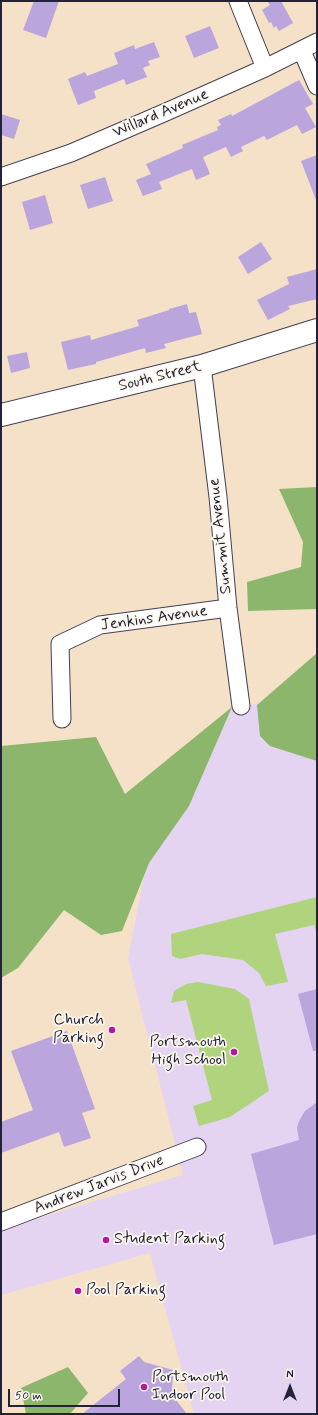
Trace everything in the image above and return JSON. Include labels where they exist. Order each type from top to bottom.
[{"type":"street","points":[[238,1],[265,68]]},
{"type":"street","name":"Willard Avenue","points":[[1,177],[71,152],[265,68],[302,51],[317,42]]},
{"type":"street","points":[[302,51],[317,86]]},
{"type":"street","name":"South Street","points":[[1,415],[202,366],[317,330]]},
{"type":"street","name":"Summit Avenue","points":[[202,366],[218,497],[228,608],[241,706]]},
{"type":"street","name":"Jenkins Avenue","points":[[62,719],[60,644],[100,625],[228,608]]},
{"type":"street","name":"Andrew Jarvis Drive","points":[[1,1222],[197,1147]]},
{"type":"shaded area","name":"Portsmouth High School","points":[[267,703],[317,753],[317,1414],[194,1414],[150,1253],[1,1295],[1,1229],[183,1175],[128,958],[146,867],[189,806],[232,707]]},
{"type":"green space","points":[[317,487],[317,609],[248,611],[247,582],[301,567],[303,542],[279,489]]},
{"type":"green space","points":[[317,653],[317,761],[270,746],[260,736],[257,705]]},
{"type":"green space","points":[[232,707],[189,806],[149,863],[122,931],[101,935],[64,910],[18,968],[1,978],[1,746],[96,737],[125,794]]},
{"type":"green space","points":[[317,897],[317,935],[314,925],[275,934],[288,982],[266,986],[259,973],[243,960],[202,954],[180,959],[172,956],[171,934]]},
{"type":"green space","points":[[198,982],[235,989],[249,999],[269,1091],[230,1117],[199,1126],[193,1106],[212,1100],[186,1000],[171,1003],[174,991],[186,984]]},
{"type":"green space","points":[[68,1367],[88,1393],[70,1414],[26,1414],[21,1388]]},
{"type":"building","points":[[34,1],[59,1],[46,38],[23,30]]},
{"type":"building","points":[[267,1],[281,1],[293,23],[279,31],[276,26],[274,28],[271,22],[269,23],[262,10],[270,5]]},
{"type":"building","points":[[210,26],[219,48],[194,58],[185,36]]},
{"type":"building","points":[[154,42],[160,57],[148,61],[150,65],[143,68],[147,77],[126,85],[124,79],[94,91],[96,98],[78,105],[68,79],[85,72],[87,76],[118,64],[114,53],[134,45],[135,49]]},
{"type":"building","points":[[299,80],[313,104],[305,108],[316,127],[302,134],[297,125],[267,140],[264,136],[241,147],[243,151],[231,157],[226,147],[203,157],[210,174],[196,180],[192,169],[159,182],[162,189],[143,196],[136,180],[151,174],[146,164],[183,148],[182,145],[218,130],[217,127],[221,125],[218,120],[231,114],[232,116]]},
{"type":"building","points":[[1,114],[20,120],[14,139],[1,135]]},
{"type":"building","points":[[317,155],[317,200],[316,200],[301,161]]},
{"type":"building","points":[[105,177],[113,201],[88,209],[80,185]]},
{"type":"building","points":[[45,195],[53,223],[30,230],[22,202]]},
{"type":"building","points":[[261,242],[272,259],[248,274],[238,257]]},
{"type":"building","points":[[317,269],[317,299],[288,306],[290,309],[268,320],[257,300],[289,284],[287,277]]},
{"type":"building","points":[[187,304],[189,313],[196,312],[202,334],[164,344],[166,348],[146,353],[145,348],[96,362],[96,364],[68,370],[61,342],[90,335],[91,340],[139,326],[137,320]]},
{"type":"building","points":[[27,352],[30,368],[11,373],[7,356]]},
{"type":"building","points":[[317,989],[317,1051],[313,1051],[298,994]]},
{"type":"building","points":[[67,1031],[95,1109],[82,1113],[91,1138],[64,1147],[59,1132],[1,1153],[1,1122],[33,1110],[11,1051]]},
{"type":"building","points":[[317,1102],[317,1234],[274,1245],[251,1154],[299,1140],[297,1128],[299,1121],[305,1111]]},
{"type":"building","name":"Portsmouth Indoor Pool","points":[[139,1356],[144,1362],[173,1370],[172,1395],[187,1414],[82,1414],[126,1379],[120,1371]]},
{"type":"place","name":"Church Parking","points":[[112,1030]]},
{"type":"place","name":"Portsmouth High School","points":[[234,1052]]},
{"type":"place","name":"Student Parking","points":[[106,1240]]},
{"type":"place","name":"Pool Parking","points":[[78,1291]]},
{"type":"place","name":"Portsmouth Indoor Pool","points":[[144,1387]]}]
